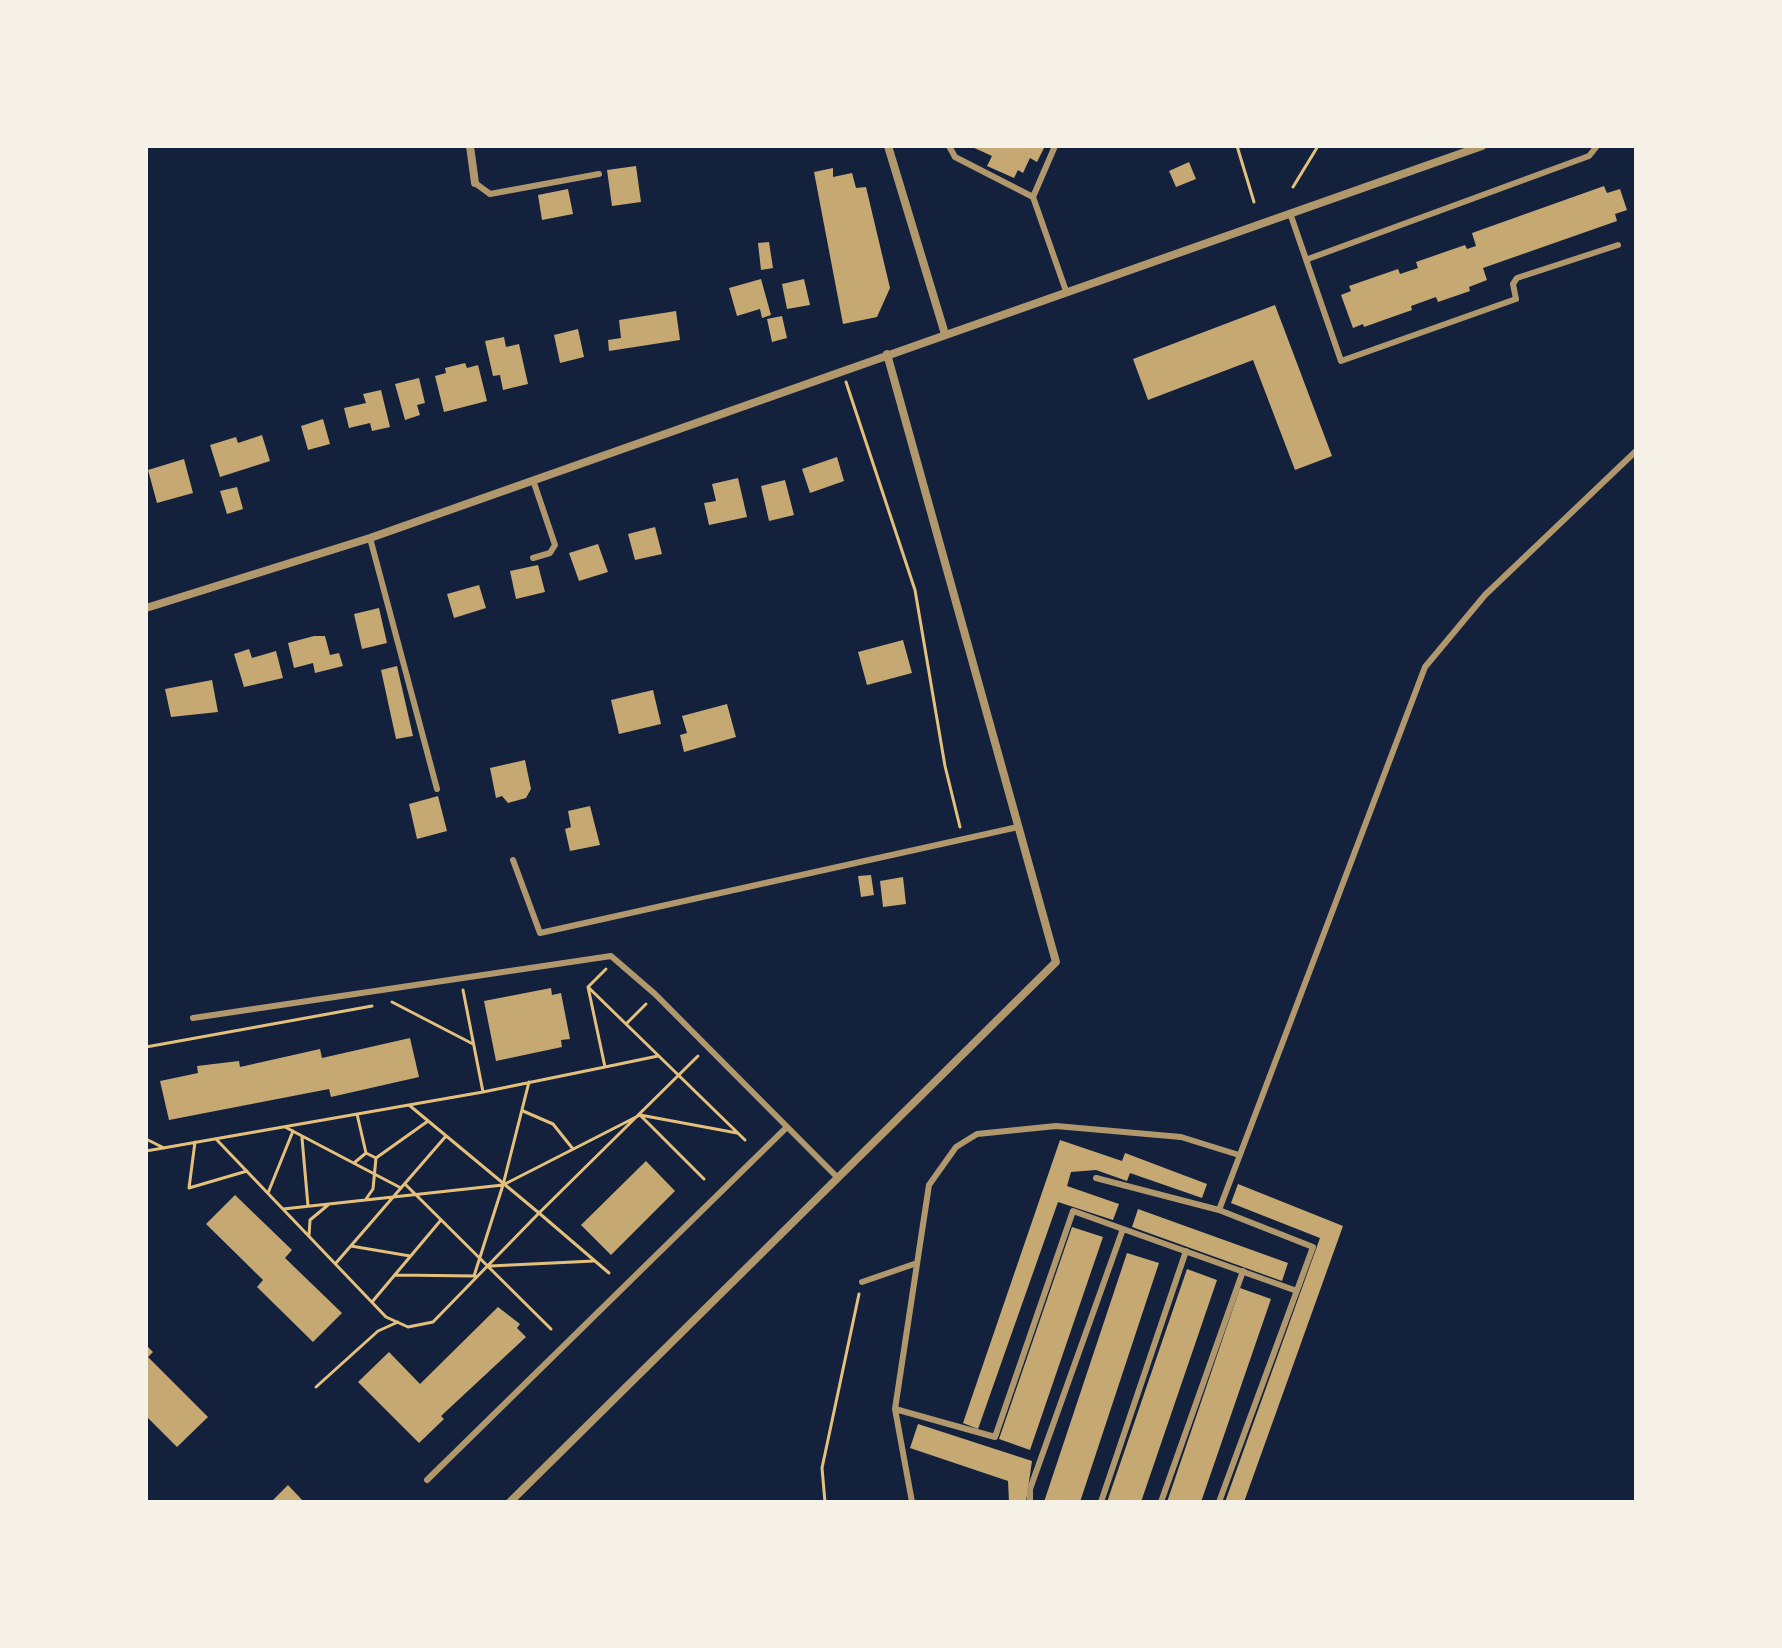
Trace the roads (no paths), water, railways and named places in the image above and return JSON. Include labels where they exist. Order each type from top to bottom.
[{"type":"street","points":[[470,146],[475,183]]},
{"type":"street","points":[[888,146],[945,334]]},
{"type":"street","points":[[146,608],[370,538],[1482,146]]},
{"type":"street","points":[[510,1502],[1056,962],[887,354]]},
{"type":"lane","points":[[949,146],[955,157],[1033,197]]},
{"type":"lane","points":[[1055,146],[1033,197],[1066,291]]},
{"type":"lane","points":[[1308,259],[1589,156],[1597,146]]},
{"type":"lane","points":[[475,183],[490,194],[599,174]]},
{"type":"lane","points":[[1290,213],[1341,361],[1516,299],[1513,284],[1517,278],[1618,245]]},
{"type":"lane","points":[[1219,1210],[1425,667],[1485,595],[1636,451]]},
{"type":"lane","points":[[533,480],[555,545],[550,553],[533,558]]},
{"type":"lane","points":[[370,538],[437,789]]},
{"type":"lane","points":[[513,860],[540,933],[1018,827]]},
{"type":"lane","points":[[193,1018],[608,955],[616,958],[655,994],[838,1178]]},
{"type":"lane","points":[[912,1502],[895,1409],[929,1185],[956,1147],[977,1134],[1056,1126],[1181,1137],[1239,1155]]},
{"type":"lane","points":[[427,1480],[787,1127]]},
{"type":"lane","points":[[1096,1178],[1219,1210],[1313,1247],[1219,1502]]},
{"type":"lane","points":[[895,1409],[995,1437],[1073,1211],[1297,1291]]},
{"type":"lane","points":[[1030,1502],[1030,1489],[1123,1229]]},
{"type":"lane","points":[[1101,1502],[1186,1251]]},
{"type":"lane","points":[[862,1282],[917,1263]]},
{"type":"lane","points":[[1161,1502],[1243,1271]]}]
